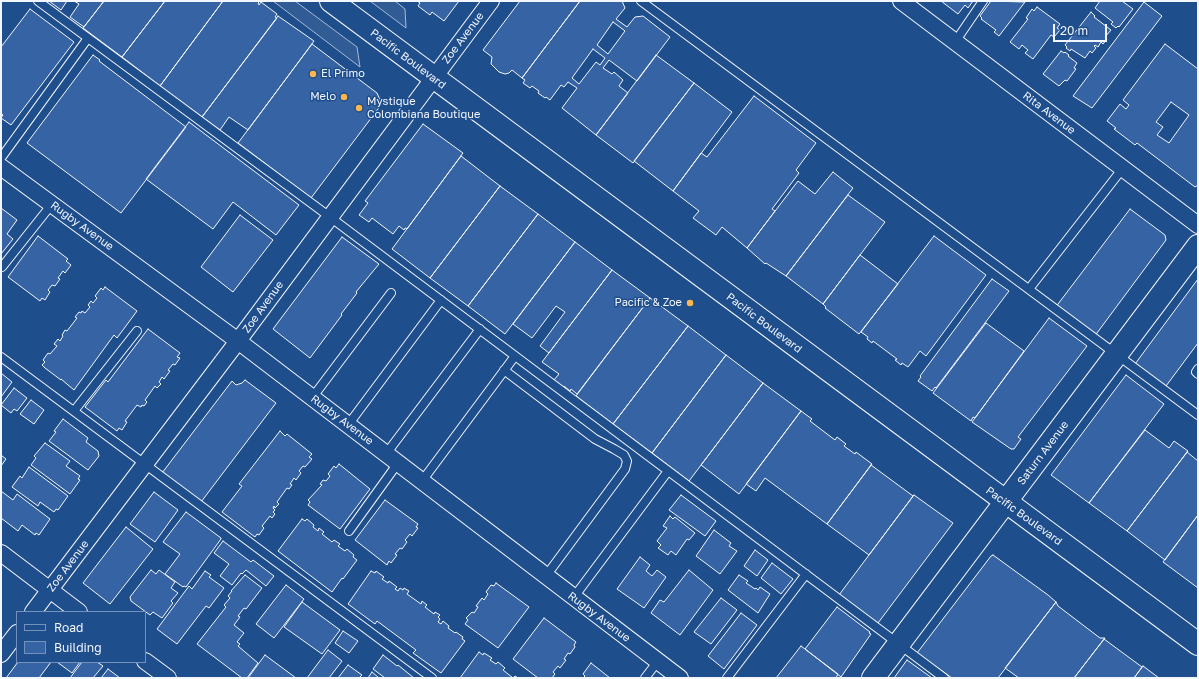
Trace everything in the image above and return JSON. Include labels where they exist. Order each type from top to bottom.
[{"type":"main road","name":"Pacific Boulevard","points":[[331,1],[1198,644]]},
{"type":"main road","name":"Saturn Avenue","points":[[873,678],[1198,246]]},
{"type":"street","name":"Zoe Avenue","points":[[34,611],[238,341],[491,1]]},
{"type":"street","name":"Rita Avenue","points":[[901,1],[1198,225]]},
{"type":"street","name":"Rugby Avenue","points":[[1,167],[238,341],[680,678]]},
{"type":"street","points":[[1,553],[78,611]]},
{"type":"street","points":[[1,654],[16,634]]},
{"type":"street","points":[[146,662],[168,678]]},
{"type":"lane","points":[[38,1],[480,329],[944,678]]},
{"type":"lane","points":[[641,1],[1198,415]]},
{"type":"lane","points":[[955,42],[983,1]]},
{"type":"lane","points":[[1,158],[88,38]]},
{"type":"lane","points":[[1029,289],[1123,168]]},
{"type":"lane","points":[[2,267],[52,204]]},
{"type":"lane","points":[[312,398],[391,293]]},
{"type":"lane","points":[[348,425],[441,300]]},
{"type":"lane","points":[[348,531],[392,458],[480,329]]},
{"type":"lane","points":[[74,411],[137,331]]},
{"type":"lane","points":[[422,481],[515,356]]},
{"type":"lane","points":[[1,357],[432,678]]},
{"type":"lane","points":[[1198,369],[1196,372],[1198,374]]},
{"type":"lane","points":[[504,370],[595,439],[624,455],[627,461],[625,469],[546,576]]},
{"type":"lane","points":[[574,597],[668,470]]},
{"type":"lane","points":[[727,678],[806,574]]},
{"type":"lane","points":[[645,678],[658,661]]},
{"type":"shaded area","points":[[273,1],[295,1],[357,47],[360,67]]},
{"type":"shaded area","points":[[370,1],[395,1],[405,9],[406,28]]},
{"type":"building","points":[[49,1],[67,1],[61,10]]},
{"type":"building","points":[[74,1],[104,1],[84,27],[70,17],[79,4]]},
{"type":"building","points":[[104,1],[165,1],[122,57],[83,28]]},
{"type":"building","points":[[165,1],[223,1],[160,86],[122,57]]},
{"type":"building","points":[[223,1],[260,1],[258,3],[259,5],[261,2],[277,14],[275,17],[277,18],[202,117],[160,86]]},
{"type":"building","points":[[417,1],[459,1],[444,21],[432,12],[430,15],[418,6],[420,3]]},
{"type":"building","points":[[520,1],[580,1],[522,78],[512,70],[505,74],[499,72],[491,64],[492,57],[483,50]]},
{"type":"building","points":[[580,1],[622,1],[625,8],[616,19],[627,27],[635,17],[643,16],[670,37],[637,81],[609,60],[603,68],[612,74],[614,72],[623,80],[619,86],[628,93],[596,135],[562,108],[577,88],[568,82],[564,87],[561,85],[550,100],[538,93],[539,91],[532,86],[530,88],[523,83],[525,80],[522,78]],"holes":[[[613,22],[625,31],[608,54],[597,45]],[[593,49],[605,58],[600,65],[596,62],[579,84],[572,78]]]},
{"type":"building","points":[[941,1],[973,1],[968,8],[965,5],[958,14]]},
{"type":"building","points":[[991,1],[1025,2],[999,36],[994,32],[996,30],[981,19],[982,18],[980,16]]},
{"type":"building","points":[[1100,1],[1122,1],[1133,9],[1119,27],[1118,26],[1116,28],[1111,24],[1113,22],[1095,8]]},
{"type":"building","points":[[1144,2],[1162,16],[1092,108],[1073,96]]},
{"type":"building","points":[[1037,7],[1060,24],[1057,28],[1060,30],[1054,37],[1051,35],[1033,59],[1025,53],[1028,50],[1022,45],[1019,49],[1010,42],[1028,19],[1026,18],[1032,9],[1034,11]]},
{"type":"building","points":[[30,9],[74,42],[11,125],[1,118],[3,115],[1,113],[1,47]]},
{"type":"building","points":[[1091,12],[1095,16],[1094,17],[1111,30],[1105,37],[1107,39],[1103,44],[1101,42],[1098,47],[1095,45],[1094,46],[1096,48],[1092,53],[1090,51],[1085,58],[1071,49],[1070,51],[1065,45]]},
{"type":"building","points":[[278,16],[314,41],[248,130],[229,117],[220,130],[202,117]]},
{"type":"building","points":[[312,44],[377,93],[381,105],[311,198],[238,143]]},
{"type":"building","points":[[1165,44],[1198,69],[1198,185],[1195,187],[1137,143],[1135,145],[1114,129],[1116,128],[1107,121],[1120,104],[1126,109],[1129,105],[1123,100]],"holes":[[[1171,102],[1189,115],[1169,143],[1157,135],[1163,127],[1156,122]]]},
{"type":"building","points":[[1061,51],[1069,55],[1068,56],[1077,63],[1074,68],[1076,69],[1067,81],[1065,80],[1059,86],[1043,74]]},
{"type":"building","points":[[93,55],[186,127],[121,213],[27,143]]},
{"type":"building","points":[[656,55],[694,83],[633,163],[596,135]]},
{"type":"building","points":[[694,83],[732,112],[673,191],[634,161]]},
{"type":"building","points":[[754,96],[816,143],[796,170],[799,173],[772,209],[775,211],[747,248],[722,227],[716,235],[693,218],[699,211],[673,191],[701,153],[707,157]]},
{"type":"building","points":[[189,122],[299,205],[276,235],[233,202],[213,229],[146,179]]},
{"type":"building","points":[[423,124],[463,153],[407,229],[405,228],[404,230],[399,226],[393,234],[372,218],[369,222],[359,215],[368,203],[365,201]]},
{"type":"building","points":[[461,156],[500,186],[430,278],[392,249]]},
{"type":"building","points":[[833,172],[853,188],[786,276],[766,263],[765,264],[747,248],[798,181],[815,194]]},
{"type":"building","points":[[500,186],[538,214],[468,306],[430,278]]},
{"type":"building","points":[[848,195],[885,222],[823,304],[786,276]]},
{"type":"building","points":[[1,208],[17,220],[7,234],[13,239],[1,254]]},
{"type":"building","points":[[1130,209],[1165,235],[1166,240],[1094,337],[1055,308]]},
{"type":"building","points":[[538,214],[575,242],[505,334],[468,306]]},
{"type":"building","points":[[240,215],[273,240],[233,292],[201,267]]},
{"type":"building","points":[[38,236],[68,259],[66,261],[71,265],[65,273],[63,271],[55,286],[52,285],[48,290],[50,292],[45,300],[42,298],[40,301],[8,277]]},
{"type":"building","points":[[934,236],[986,275],[926,356],[920,351],[908,367],[902,363],[901,365],[895,360],[897,359],[873,341],[872,343],[867,339],[868,337],[861,332]]},
{"type":"building","points":[[342,237],[379,264],[356,292],[357,293],[341,314],[342,315],[310,358],[273,329]]},
{"type":"building","points":[[575,242],[612,270],[549,353],[540,346],[565,312],[556,306],[532,338],[513,324]]},
{"type":"building","points":[[860,255],[898,284],[859,334],[825,308],[826,307],[823,304]]},
{"type":"building","points":[[612,270],[650,298],[577,394],[564,386],[562,388],[553,381],[559,374],[542,362]]},
{"type":"building","points":[[992,279],[1009,291],[936,388],[935,387],[932,391],[918,381],[921,377],[920,376]]},
{"type":"building","points":[[1198,279],[1198,343],[1166,386],[1135,364]]},
{"type":"building","points":[[105,287],[137,311],[117,338],[114,335],[74,390],[45,368],[42,365],[45,362],[43,360],[48,353],[50,354],[57,346],[54,344],[58,339],[60,341],[65,330],[67,331],[77,318],[75,317],[79,312],[81,313],[82,311],[85,313],[90,307],[88,305],[91,301],[93,303],[97,298],[95,296],[101,288],[103,290]]},
{"type":"building","points":[[650,298],[688,326],[613,424],[576,396]]},
{"type":"building","points":[[1049,318],[1087,346],[1018,437],[1021,439],[1014,449],[1011,449],[972,422]]},
{"type":"building","points":[[986,323],[1024,351],[975,418],[973,417],[971,421],[933,393]]},
{"type":"building","points":[[688,326],[726,355],[652,453],[613,424]]},
{"type":"building","points":[[148,329],[180,353],[177,357],[180,358],[175,365],[173,364],[168,370],[170,371],[164,379],[162,377],[159,382],[161,384],[157,388],[155,386],[145,400],[147,402],[144,406],[142,405],[141,407],[137,405],[125,421],[127,422],[122,430],[119,428],[117,431],[85,407],[106,380],[108,382]]},
{"type":"building","points":[[726,355],[763,383],[689,481],[652,453]]},
{"type":"building","points":[[1,373],[12,382],[1,397]]},
{"type":"building","points":[[1126,375],[1164,404],[1089,503],[1051,475]]},
{"type":"building","points":[[245,380],[276,403],[201,502],[162,473],[232,381],[236,385]]},
{"type":"building","points":[[763,383],[801,411],[739,494],[701,465]]},
{"type":"building","points":[[14,388],[27,398],[17,411],[14,409],[11,413],[1,405]]},
{"type":"building","points":[[31,400],[44,410],[34,424],[20,414]]},
{"type":"building","points":[[801,411],[812,419],[810,421],[835,440],[837,437],[846,444],[844,446],[855,454],[856,452],[872,464],[827,524],[765,478],[756,491],[746,484]]},
{"type":"building","points":[[63,419],[88,438],[86,442],[98,451],[99,456],[88,470],[49,441]]},
{"type":"building","points":[[1145,430],[1169,448],[1174,441],[1188,451],[1127,531],[1089,503]]},
{"type":"building","points":[[280,431],[285,436],[287,434],[312,454],[309,457],[312,459],[299,471],[301,473],[296,480],[294,478],[290,484],[292,485],[289,489],[287,488],[277,502],[279,504],[275,508],[274,506],[273,508],[275,510],[273,512],[275,514],[272,518],[270,516],[262,526],[264,528],[259,535],[257,534],[255,537],[222,512],[242,486],[239,484]]},
{"type":"building","points":[[45,443],[70,461],[66,466],[80,476],[78,479],[80,480],[70,494],[31,465],[36,458],[34,456]]},
{"type":"building","points":[[1187,452],[1198,461],[1198,515],[1165,560],[1127,531]]},
{"type":"building","points":[[1,455],[6,459],[1,466]]},
{"type":"building","points":[[339,464],[370,489],[340,529],[308,505],[310,502],[308,500],[322,485],[320,484],[323,480],[326,481],[330,476],[328,474],[334,466],[336,468]]},
{"type":"building","points":[[871,465],[913,496],[869,555],[827,524]]},
{"type":"building","points":[[29,467],[68,496],[58,510],[56,509],[54,512],[40,502],[38,506],[12,487],[20,476],[22,478]]},
{"type":"building","points":[[1,491],[13,500],[17,494],[50,519],[39,535],[36,533],[35,535],[22,525],[18,531],[1,518]]},
{"type":"building","points":[[154,492],[178,510],[155,542],[130,524]]},
{"type":"building","points":[[681,495],[716,521],[705,536],[669,510]]},
{"type":"building","points":[[914,495],[953,523],[878,623],[839,595]]},
{"type":"building","points":[[385,500],[418,524],[416,527],[418,528],[412,536],[410,534],[405,540],[407,542],[402,549],[400,548],[395,554],[397,555],[391,563],[389,561],[387,565],[355,540]]},
{"type":"building","points":[[186,512],[221,539],[186,587],[183,587],[165,574],[180,554],[163,542]]},
{"type":"building","points":[[1198,515],[1198,588],[1163,562]]},
{"type":"building","points":[[670,516],[673,519],[675,517],[695,533],[689,540],[687,539],[676,555],[671,551],[668,555],[658,548],[661,545],[657,541],[667,528],[663,526]]},
{"type":"building","points":[[302,519],[305,521],[307,519],[314,525],[313,527],[318,531],[319,528],[324,532],[322,534],[332,542],[334,540],[340,544],[338,546],[345,551],[347,549],[357,560],[332,592],[278,551]]},
{"type":"building","points":[[126,527],[153,549],[110,604],[83,583]]},
{"type":"building","points":[[714,530],[731,543],[729,546],[737,551],[720,574],[696,556]]},
{"type":"building","points":[[223,541],[251,562],[253,560],[274,576],[266,586],[246,570],[242,574],[241,573],[232,585],[220,576],[229,564],[214,553]]},
{"type":"building","points":[[755,550],[768,560],[757,576],[744,566]]},
{"type":"building","points":[[993,555],[1056,602],[998,678],[952,678],[917,653]]},
{"type":"building","points":[[640,557],[650,565],[646,571],[652,576],[657,570],[666,577],[644,608],[617,589]]},
{"type":"building","points":[[772,563],[793,579],[781,594],[761,578]]},
{"type":"building","points":[[151,570],[156,574],[159,570],[175,582],[171,588],[178,593],[171,601],[173,603],[162,618],[153,612],[150,615],[131,601],[130,597]]},
{"type":"building","points":[[689,570],[713,590],[680,635],[651,613],[660,600],[664,602]]},
{"type":"building","points":[[205,571],[211,575],[209,577],[224,588],[209,608],[206,606],[177,644],[157,629],[189,586],[192,589]]},
{"type":"building","points":[[371,571],[375,573],[376,571],[384,577],[382,579],[388,583],[389,581],[397,587],[395,589],[398,591],[400,588],[403,590],[404,588],[409,591],[407,594],[421,604],[422,601],[427,605],[425,607],[434,614],[435,612],[440,615],[438,617],[440,619],[438,622],[441,624],[443,621],[449,626],[448,628],[463,637],[462,639],[465,641],[441,673],[413,653],[416,650],[377,621],[375,624],[348,604]]},
{"type":"building","points":[[245,575],[262,588],[246,609],[244,608],[234,625],[244,633],[237,642],[240,644],[238,646],[258,663],[247,678],[242,678],[197,644],[226,607],[224,605],[230,598],[228,596]]},
{"type":"building","points":[[739,575],[748,581],[746,583],[755,589],[756,588],[758,590],[760,587],[770,594],[758,613],[728,590]]},
{"type":"building","points":[[496,583],[529,607],[498,648],[465,624],[468,620],[466,618],[472,612],[474,613],[478,607],[476,606],[482,598],[484,600],[488,594],[486,592],[491,585],[494,586]]},
{"type":"building","points":[[286,585],[304,599],[274,638],[256,624]]},
{"type":"building","points":[[721,598],[737,610],[711,644],[694,632]]},
{"type":"building","points":[[302,602],[340,630],[322,654],[284,627]]},
{"type":"building","points":[[1056,602],[1058,606],[1100,638],[1105,638],[1074,678],[1019,678],[1005,668]]},
{"type":"building","points":[[837,607],[871,634],[841,677],[805,649]]},
{"type":"building","points":[[741,613],[757,625],[724,669],[708,656]]},
{"type":"building","points":[[544,618],[576,642],[574,645],[575,647],[570,654],[568,653],[564,659],[566,660],[560,668],[558,666],[553,672],[555,674],[552,678],[538,678],[513,659]]},
{"type":"building","points":[[343,631],[358,641],[349,653],[335,643]]},
{"type":"building","points":[[1104,639],[1142,667],[1134,678],[1074,678]]},
{"type":"building","points":[[801,646],[838,674],[836,678],[776,678]]},
{"type":"building","points":[[328,650],[342,661],[329,678],[307,678]]},
{"type":"building","points":[[479,652],[492,658],[490,660],[496,664],[498,662],[505,668],[503,670],[513,678],[460,678]]},
{"type":"building","points":[[265,655],[296,678],[248,678]]},
{"type":"building","points":[[383,655],[414,678],[385,678],[373,669]]},
{"type":"building","points":[[907,660],[932,678],[894,678]]},
{"type":"building","points":[[17,663],[50,663],[39,678],[6,678]]},
{"type":"building","points":[[58,663],[79,663],[72,673]]},
{"type":"building","points":[[81,663],[98,663],[103,666],[93,678],[70,678]]},
{"type":"building","points":[[591,663],[610,678],[583,678],[585,676],[583,674]]},
{"type":"building","points":[[348,665],[362,675],[359,678],[338,678]]},
{"type":"building","points":[[1143,666],[1159,678],[1134,678]]},
{"type":"building","points":[[108,669],[120,678],[101,678]]},
{"type":"building","points":[[372,672],[379,678],[368,678]]},
{"type":"place","name":"El Primo","points":[[313,74]]},
{"type":"place","name":"Melo","points":[[344,97]]},
{"type":"place","name":"Mystique Colombiana Boutique","points":[[359,108]]},
{"type":"place","name":"Pacific & Zoe","points":[[690,303]]}]
